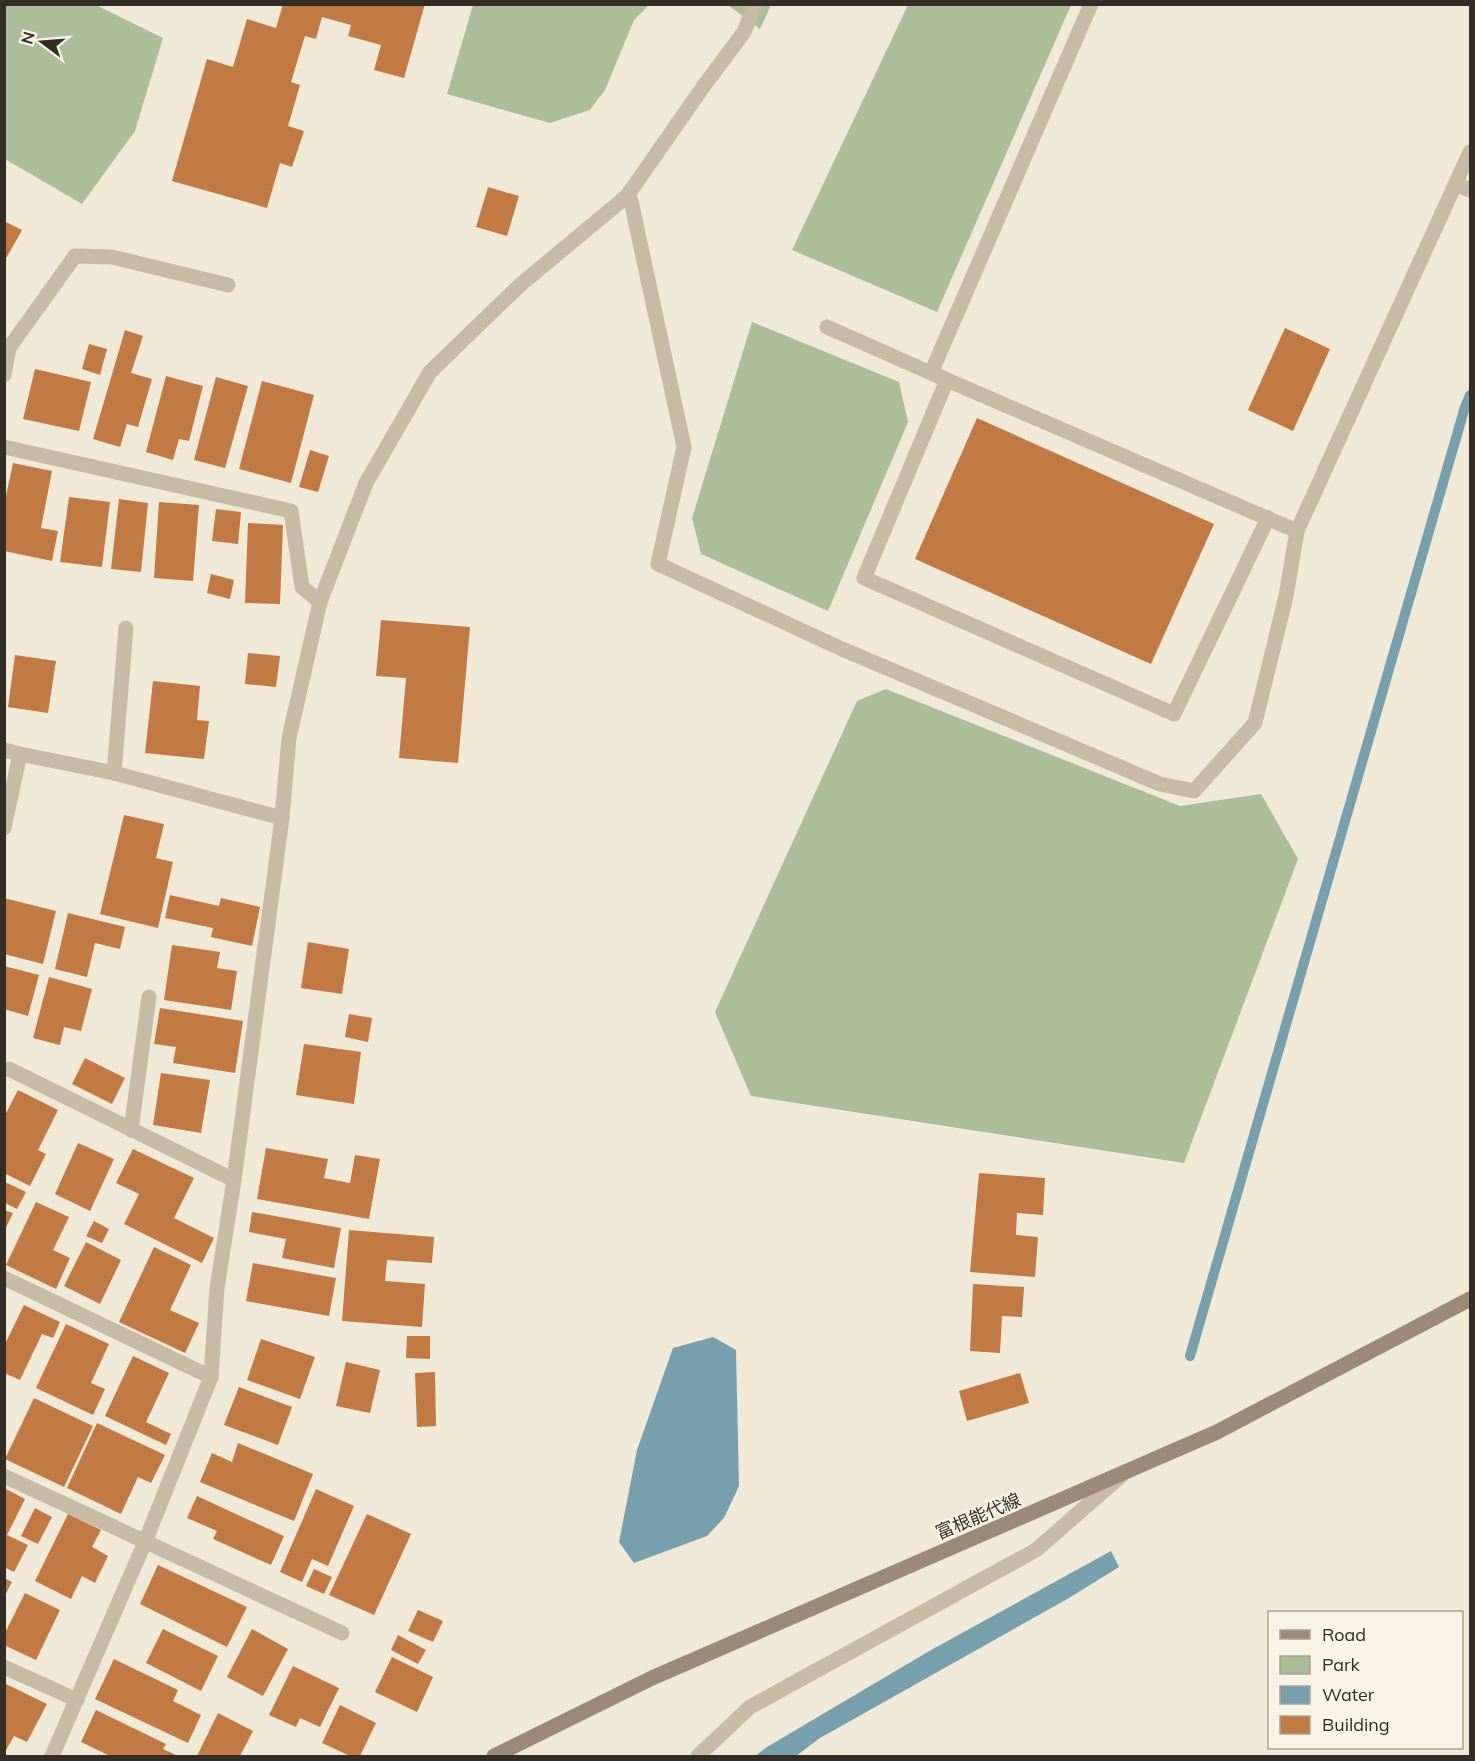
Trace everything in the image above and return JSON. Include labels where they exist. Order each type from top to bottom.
[{"type":"main road","name":"富根能代線","points":[[494,1756],[652,1678],[1217,1432],[1470,1299]]},
{"type":"street","points":[[52,1756],[145,1542],[211,1377],[217,1288],[234,1180],[282,818],[289,738],[320,602],[366,483],[430,372],[520,285],[627,196],[702,87],[744,32],[755,4]]},
{"type":"street","points":[[931,373],[1091,4]]},
{"type":"street","points":[[627,196],[631,201],[684,447],[658,564],[939,691],[1160,784],[1194,791],[1255,723],[1286,596],[1298,531],[1463,187],[1470,152]]},
{"type":"street","points":[[4,375],[9,348],[75,256],[112,257],[228,285]]},
{"type":"street","points":[[827,327],[1298,531]]},
{"type":"street","points":[[947,380],[864,578],[1174,714],[1268,518]]},
{"type":"street","points":[[4,447],[291,511],[302,588],[320,602]]},
{"type":"street","points":[[114,774],[126,628]]},
{"type":"street","points":[[4,828],[12,752],[114,774],[282,818]]},
{"type":"street","points":[[131,1130],[149,997]]},
{"type":"street","points":[[6,1070],[234,1180]]},
{"type":"street","points":[[4,1278],[211,1377]]},
{"type":"street","points":[[698,1756],[750,1707],[1036,1550],[1122,1475]]},
{"type":"street","points":[[4,1476],[342,1633]]},
{"type":"street","points":[[4,1667],[77,1700]]},
{"type":"green space","points":[[5,4],[96,5],[163,38],[135,131],[82,204],[5,159]]},
{"type":"green space","points":[[473,4],[649,5],[634,20],[605,90],[590,110],[550,123],[447,94]]},
{"type":"green space","points":[[728,5],[771,5],[760,29]]},
{"type":"green space","points":[[908,5],[1071,5],[937,312],[792,250]]},
{"type":"green space","points":[[752,322],[899,382],[908,422],[828,611],[701,554],[692,518]]},
{"type":"green space","points":[[886,689],[1180,806],[1261,794],[1298,859],[1184,1163],[751,1096],[715,1012],[857,701]]},
{"type":"water","points":[[713,1337],[736,1350],[739,1486],[724,1518],[707,1536],[634,1563],[619,1542],[637,1450],[673,1348]]},
{"type":"water","points":[[1111,1551],[1119,1567],[1069,1598],[820,1738],[796,1756],[755,1756],[931,1650]]},
{"type":"building","points":[[283,4],[425,4],[404,78],[374,70],[381,45],[348,36],[351,25],[322,17],[316,39],[305,36],[291,82],[300,85],[288,126],[304,131],[292,167],[280,163],[267,208],[172,181],[207,59],[233,67],[247,19],[276,28]]},
{"type":"building","points":[[488,187],[519,196],[507,236],[476,227]]},
{"type":"building","points":[[4,221],[22,230],[4,262]]},
{"type":"building","points":[[1285,328],[1330,349],[1293,431],[1248,410]]},
{"type":"building","points":[[125,330],[143,336],[131,373],[152,379],[138,427],[127,424],[120,447],[93,439]]},
{"type":"building","points":[[89,344],[107,349],[100,375],[82,369]]},
{"type":"building","points":[[35,369],[91,382],[79,431],[23,419]]},
{"type":"building","points":[[166,376],[203,386],[189,441],[179,439],[173,460],[146,452]]},
{"type":"building","points":[[216,377],[248,386],[225,468],[194,460]]},
{"type":"building","points":[[262,381],[314,395],[291,483],[239,469]]},
{"type":"building","points":[[977,418],[1214,524],[1151,664],[915,559]]},
{"type":"building","points":[[310,450],[329,456],[318,492],[299,487]]},
{"type":"building","points":[[13,463],[52,471],[41,528],[58,531],[52,561],[4,551],[4,505]]},
{"type":"building","points":[[69,497],[110,502],[102,567],[60,562]]},
{"type":"building","points":[[119,499],[148,503],[141,572],[111,569]]},
{"type":"building","points":[[159,502],[199,505],[193,581],[154,578]]},
{"type":"building","points":[[216,509],[241,512],[238,544],[212,541]]},
{"type":"building","points":[[248,523],[283,525],[280,604],[245,603]]},
{"type":"building","points":[[211,574],[234,580],[230,599],[207,593]]},
{"type":"building","points":[[381,620],[470,627],[458,763],[399,758],[406,678],[376,676]]},
{"type":"building","points":[[248,653],[280,656],[276,687],[245,684]]},
{"type":"building","points":[[15,655],[56,661],[48,713],[8,707]]},
{"type":"building","points":[[153,681],[200,686],[197,720],[209,721],[204,759],[145,753]]},
{"type":"building","points":[[124,815],[164,824],[156,858],[173,862],[158,928],[100,914]]},
{"type":"building","points":[[170,895],[219,906],[221,898],[260,907],[252,946],[211,937],[213,928],[165,918]]},
{"type":"building","points":[[4,898],[56,911],[43,964],[4,954]]},
{"type":"building","points":[[68,913],[125,927],[120,949],[95,943],[87,977],[55,969]]},
{"type":"building","points":[[308,942],[349,949],[342,994],[301,988]]},
{"type":"building","points":[[172,945],[220,952],[217,968],[237,971],[231,1010],[164,1000]]},
{"type":"building","points":[[4,966],[39,975],[28,1016],[4,1009]]},
{"type":"building","points":[[49,977],[92,989],[81,1031],[64,1027],[60,1045],[33,1038]]},
{"type":"building","points":[[160,1008],[243,1021],[235,1073],[173,1063],[176,1047],[154,1044]]},
{"type":"building","points":[[349,1014],[372,1018],[368,1042],[345,1037]]},
{"type":"building","points":[[304,1044],[361,1052],[354,1104],[296,1095]]},
{"type":"building","points":[[85,1058],[125,1078],[112,1104],[72,1084]]},
{"type":"building","points":[[161,1073],[210,1080],[201,1133],[153,1125]]},
{"type":"building","points":[[18,1090],[58,1110],[38,1150],[46,1154],[30,1186],[4,1173],[4,1117]]},
{"type":"building","points":[[78,1143],[114,1159],[90,1211],[55,1194]]},
{"type":"building","points":[[266,1148],[328,1159],[324,1178],[350,1183],[355,1155],[380,1159],[369,1219],[257,1199]]},
{"type":"building","points":[[133,1149],[194,1178],[174,1218],[214,1238],[202,1263],[124,1224],[139,1194],[116,1183]]},
{"type":"building","points":[[979,1173],[1045,1178],[1043,1215],[1017,1213],[1016,1235],[1038,1237],[1035,1277],[970,1272]]},
{"type":"building","points":[[5,1182],[26,1192],[17,1209],[5,1203]]},
{"type":"building","points":[[36,1202],[69,1217],[53,1250],[70,1258],[56,1289],[6,1265]]},
{"type":"building","points":[[4,1210],[13,1213],[4,1232]]},
{"type":"building","points":[[252,1212],[341,1228],[334,1268],[282,1258],[286,1239],[249,1232]]},
{"type":"building","points":[[94,1221],[109,1229],[102,1243],[86,1236]]},
{"type":"building","points":[[349,1230],[434,1237],[432,1263],[387,1260],[385,1281],[425,1284],[422,1327],[342,1321]]},
{"type":"building","points":[[86,1242],[121,1260],[100,1304],[64,1286]]},
{"type":"building","points":[[154,1247],[191,1265],[170,1310],[199,1323],[185,1353],[119,1322]]},
{"type":"building","points":[[253,1263],[336,1278],[329,1316],[246,1301]]},
{"type":"building","points":[[973,1284],[1024,1287],[1022,1317],[1002,1316],[1000,1353],[970,1351]]},
{"type":"building","points":[[24,1305],[60,1322],[53,1338],[42,1334],[20,1380],[4,1373],[4,1346]]},
{"type":"building","points":[[66,1324],[109,1344],[91,1383],[105,1389],[93,1415],[36,1388]]},
{"type":"building","points":[[407,1336],[430,1336],[430,1359],[406,1358]]},
{"type":"building","points":[[261,1339],[315,1357],[300,1399],[247,1380]]},
{"type":"building","points":[[133,1356],[169,1373],[146,1422],[171,1434],[166,1445],[105,1416]]},
{"type":"building","points":[[346,1362],[380,1370],[370,1413],[336,1406]]},
{"type":"building","points":[[435,1372],[436,1426],[417,1427],[415,1373]]},
{"type":"building","points":[[1020,1373],[1029,1403],[967,1421],[959,1391]]},
{"type":"building","points":[[239,1387],[292,1407],[278,1445],[224,1425]]},
{"type":"building","points":[[34,1398],[93,1426],[64,1487],[5,1459]]},
{"type":"building","points":[[97,1423],[165,1455],[151,1483],[138,1477],[121,1514],[67,1488]]},
{"type":"building","points":[[238,1443],[313,1474],[294,1521],[200,1482],[212,1453],[232,1462]]},
{"type":"building","points":[[4,1488],[25,1499],[7,1535],[28,1545],[14,1572],[4,1567]]},
{"type":"building","points":[[316,1489],[354,1506],[328,1566],[312,1559],[302,1582],[280,1572]]},
{"type":"building","points":[[197,1496],[284,1536],[271,1565],[213,1539],[217,1531],[187,1518]]},
{"type":"building","points":[[35,1508],[52,1517],[38,1544],[21,1536]]},
{"type":"building","points":[[68,1514],[101,1530],[92,1547],[108,1556],[95,1583],[82,1576],[71,1599],[35,1581]]},
{"type":"building","points":[[367,1514],[411,1534],[374,1615],[329,1595]]},
{"type":"building","points":[[158,1565],[247,1607],[227,1647],[140,1604]]},
{"type":"building","points":[[314,1569],[332,1577],[324,1594],[306,1586]]},
{"type":"building","points":[[4,1578],[12,1582],[4,1597]]},
{"type":"building","points":[[25,1593],[60,1610],[36,1660],[4,1645],[4,1635]]},
{"type":"building","points":[[418,1610],[443,1621],[433,1642],[408,1631]]},
{"type":"building","points":[[163,1629],[218,1656],[201,1691],[146,1663]]},
{"type":"building","points":[[252,1629],[288,1649],[263,1696],[227,1677]]},
{"type":"building","points":[[398,1635],[426,1650],[418,1664],[391,1650]]},
{"type":"building","points":[[392,1657],[433,1677],[417,1712],[375,1692]]},
{"type":"building","points":[[114,1659],[178,1690],[173,1701],[201,1715],[188,1743],[95,1699]]},
{"type":"building","points":[[293,1666],[339,1688],[320,1727],[300,1718],[296,1727],[269,1715]]},
{"type":"building","points":[[4,1683],[47,1704],[27,1742],[14,1736],[4,1754]]},
{"type":"building","points":[[340,1705],[376,1723],[360,1756],[350,1756],[322,1743]]},
{"type":"building","points":[[96,1710],[166,1744],[163,1749],[178,1756],[110,1756],[81,1742]]},
{"type":"building","points":[[218,1713],[253,1731],[240,1756],[197,1756]]},
{"type":"waterway","points":[[1190,1356],[1470,395]]}]
